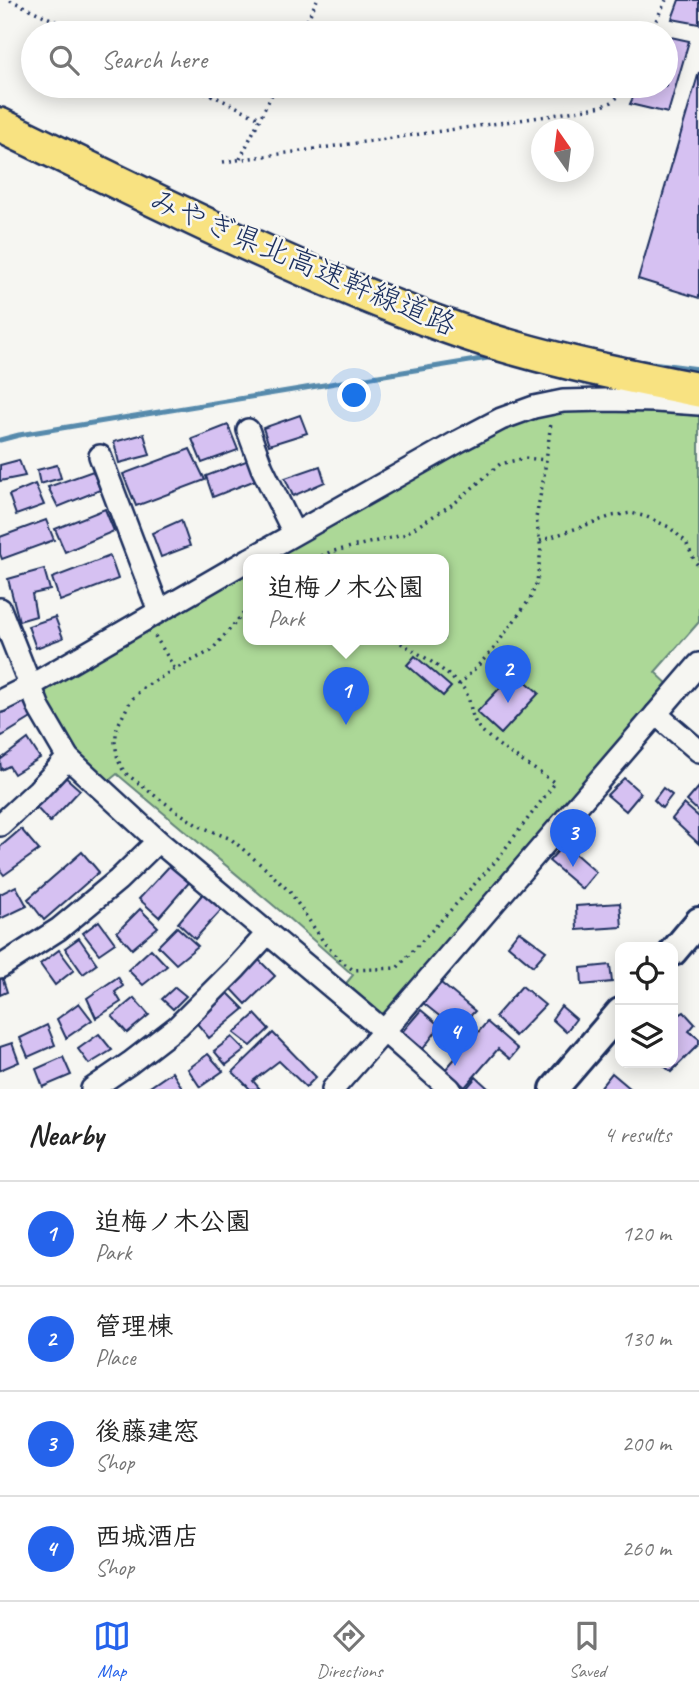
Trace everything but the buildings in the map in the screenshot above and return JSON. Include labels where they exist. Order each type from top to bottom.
[{"type":"main road","name":"みやぎ県北高速幹線道路","points":[[0,125],[270,255],[448,327],[547,358],[699,390]]},
{"type":"street","points":[[258,554],[480,430],[534,407],[563,401],[605,400],[699,404]]},
{"type":"street","points":[[248,430],[267,479],[294,533]]},
{"type":"street","points":[[100,456],[159,611]]},
{"type":"street","points":[[0,701],[243,562]]},
{"type":"street","points":[[0,609],[30,686],[68,758],[158,841],[450,1089]]},
{"type":"street","points":[[333,1089],[699,664]]},
{"type":"street","points":[[656,714],[699,751]]},
{"type":"street","points":[[0,825],[68,758]]},
{"type":"street","points":[[0,967],[59,929],[118,880],[158,841]]},
{"type":"street","points":[[678,945],[699,921]]},
{"type":"street","points":[[92,1089],[178,1026],[267,934]]},
{"type":"street","points":[[554,1089],[615,1018]]},
{"type":"path","points":[[10,0],[55,21]]},
{"type":"path","points":[[307,21],[317,0]]},
{"type":"path","points":[[656,21],[666,0]]},
{"type":"path","points":[[218,98],[260,118]]},
{"type":"path","points":[[240,159],[270,98]]},
{"type":"path","points":[[223,162],[548,116],[602,106],[616,98]]},
{"type":"path","points":[[459,685],[492,651],[530,598],[537,582],[541,549],[536,518],[551,419]]},
{"type":"path","points":[[326,554],[403,535],[456,502],[500,464],[525,458],[546,460]]},
{"type":"path","points":[[540,541],[612,516],[631,513],[648,517],[668,527],[686,542],[699,566]]},
{"type":"path","points":[[243,614],[211,651],[175,669],[144,688],[131,700],[117,727],[115,743],[118,760],[124,772],[158,798],[197,825],[231,839],[248,854],[290,892],[326,944],[353,970],[397,968],[495,862],[555,783],[506,751],[478,727],[472,717],[465,690],[426,656],[405,645]]},
{"type":"path","points":[[155,636],[175,669]]},
{"type":"green space","points":[[607,408],[699,416],[699,622],[655,672],[670,686],[386,1013],[371,1013],[343,987],[353,975],[279,910],[117,774],[106,783],[66,741],[41,692],[76,667],[243,574],[243,645],[449,645],[449,554],[276,554],[355,506],[535,413]]},
{"type":"waterway","points":[[0,440],[494,357]]},
{"type":"waterway","points":[[636,361],[699,369]]},
{"type":"place","name":"管理棟","points":[[508,703]]},
{"type":"place","name":"迫梅ノ木公園","points":[[346,725]]},
{"type":"place","name":"後藤建窓","points":[[573,867]]},
{"type":"place","name":"西城酒店","points":[[455,1066]]}]
